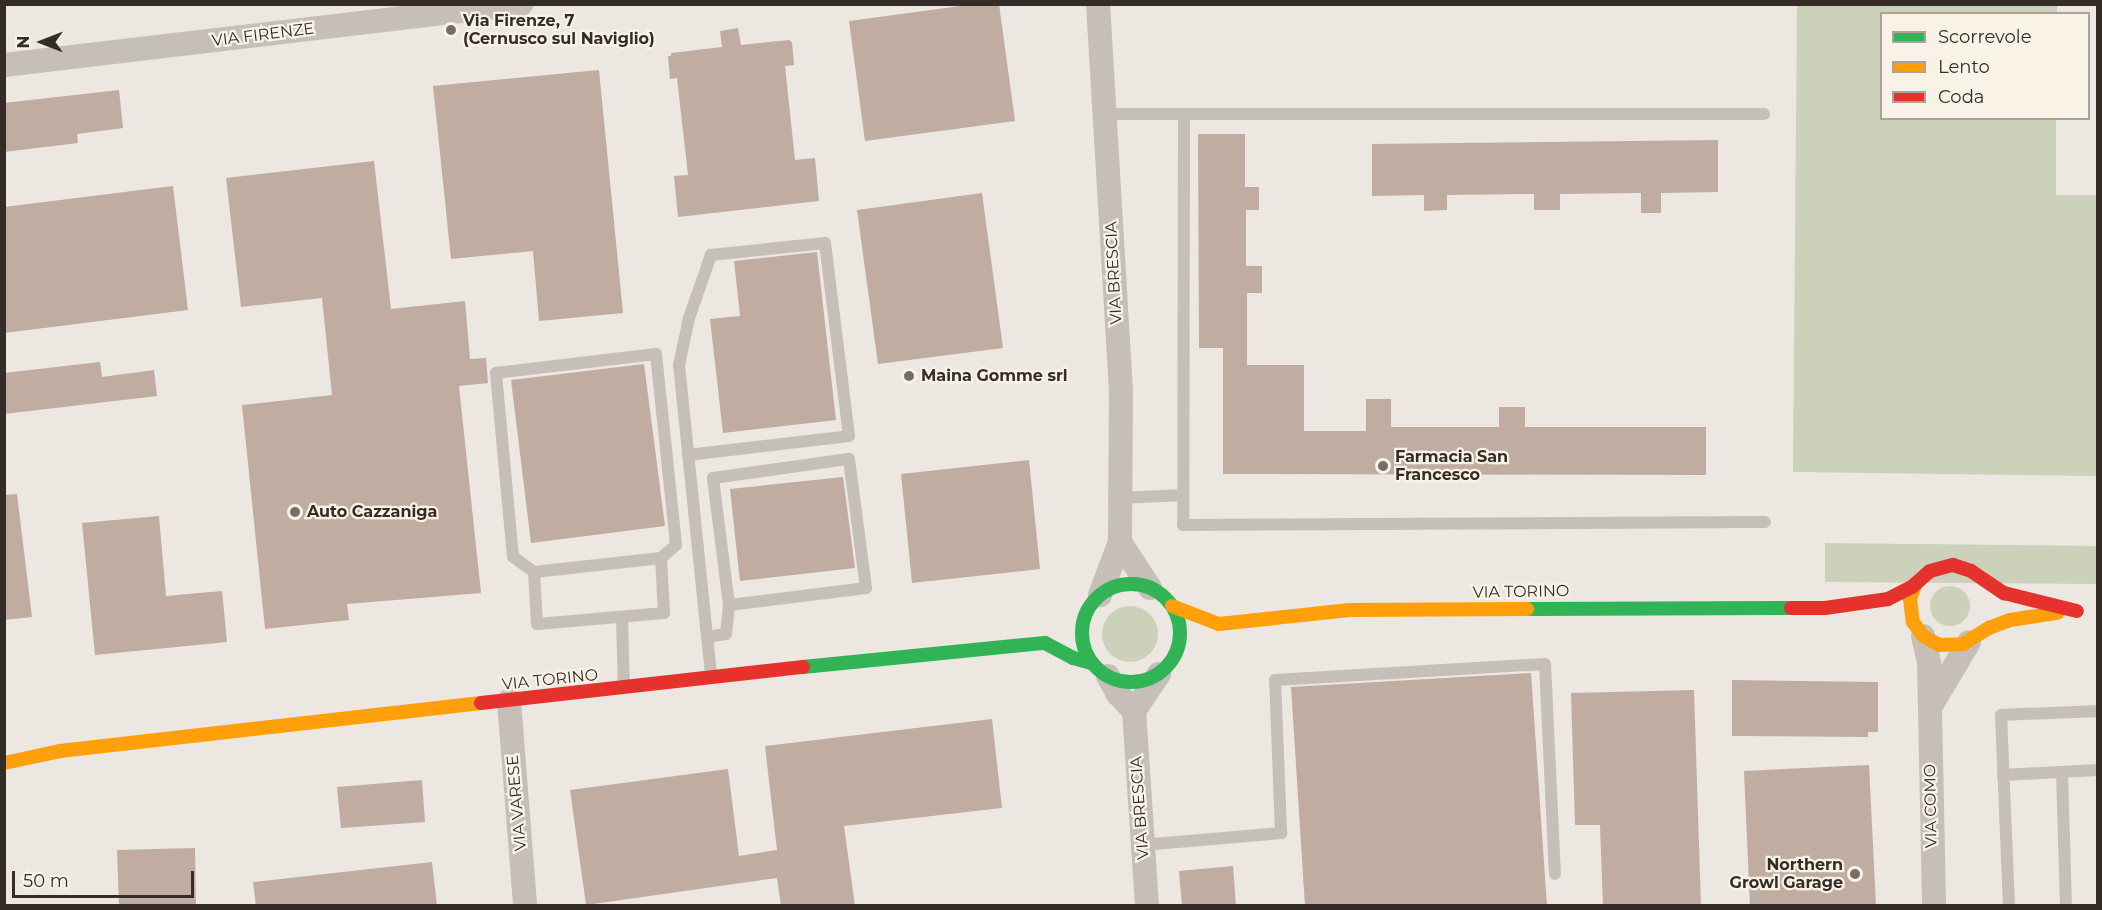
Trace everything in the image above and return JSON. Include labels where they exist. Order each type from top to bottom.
[{"type":"street","name":"VIA FIRENZE","points":[[4,65],[521,4]]},
{"type":"street","name":"VIA BRESCIA","points":[[1093,604],[1120,542],[1121,390],[1098,4]]},
{"type":"street","points":[[1120,542],[1150,588]]},
{"type":"street","name":"VIA TORINO","points":[[4,763],[60,751],[1050,640],[1073,658],[1118,680],[1139,682],[1158,674],[1176,653],[1219,624],[1349,610],[1825,608],[1882,600],[1916,583],[1930,571],[1947,565],[1965,568],[2004,593],[2082,611],[2010,620],[1974,638],[1945,646],[1901,625]]},
{"type":"street","points":[[1974,638],[1990,607],[1980,579]]},
{"type":"street","points":[[1916,583],[1910,605],[1913,622],[1921,634]]},
{"type":"street","points":[[1071,622],[1120,585],[1131,584],[1150,588]]},
{"type":"street","name":"VIA TORINO","points":[[1150,588],[1164,597],[1172,606],[1219,624]]},
{"type":"street","points":[[1093,604],[1082,634],[1086,654],[1134,711],[1158,674]]},
{"type":"street","points":[[1172,606],[1180,629],[1176,653]]},
{"type":"street","name":"VIA TORINO","points":[[1825,608],[1865,617]]},
{"type":"street","name":"VIA COMO","points":[[1921,634],[1929,663],[1931,707],[1929,767],[1934,906]]},
{"type":"street","name":"VIA COMO","points":[[1931,707],[1974,638]]},
{"type":"street","name":"VIA VARESE","points":[[509,701],[525,906]]},
{"type":"street","name":"VIA BRESCIA","points":[[1134,711],[1147,906]]},
{"type":"street","name":"VIA TORINO","points":[[4,749],[60,751]]},
{"type":"lane","points":[[1105,114],[1764,114]]},
{"type":"lane","points":[[1184,114],[1183,525],[1765,522]]},
{"type":"lane","points":[[688,455],[849,436],[825,243],[711,255],[689,318],[679,365],[688,455],[711,678]]},
{"type":"lane","points":[[656,354],[676,545],[661,558],[534,572],[513,557],[496,373],[656,354]]},
{"type":"lane","points":[[707,637],[726,634],[729,605],[713,478],[849,459],[866,588],[729,605]]},
{"type":"lane","points":[[1120,498],[1183,495]]},
{"type":"lane","points":[[534,572],[537,624],[664,613],[661,558]]},
{"type":"lane","points":[[622,617],[624,688]]},
{"type":"lane","points":[[1142,845],[1281,833],[1275,680],[1545,664],[1555,874]]},
{"type":"lane","points":[[2009,906],[2001,715],[2097,711]]},
{"type":"lane","points":[[2003,775],[2097,770]]},
{"type":"lane","points":[[2062,772],[2066,906]]},
{"type":"green space","points":[[1797,5],[2057,5],[2057,12],[1880,12],[1880,120],[2056,120],[2056,195],[2097,195],[2097,476],[1793,472]]},
{"type":"green space","points":[[1825,543],[2097,546],[2097,584],[1825,582]]},
{"type":"green space","points":[[1950,586],[1958,587],[1964,592],[1969,598],[1969,614],[1964,620],[1958,625],[1950,626],[1942,625],[1936,620],[1931,614],[1930,606],[1931,598],[1936,592],[1942,587]]},
{"type":"green space","points":[[1125,606],[1135,606],[1150,614],[1156,623],[1158,634],[1156,645],[1150,654],[1135,662],[1125,662],[1114,657],[1107,650],[1102,639],[1102,629],[1107,618],[1114,611]]},
{"type":"building","points":[[975,4],[999,4],[1015,121],[865,141],[849,21]]},
{"type":"building","points":[[738,28],[741,45],[789,40],[792,42],[794,65],[785,66],[795,160],[815,158],[819,201],[678,217],[674,176],[688,175],[677,78],[670,79],[668,56],[671,56],[671,53],[722,47],[720,31]]},
{"type":"building","points":[[599,70],[623,313],[539,321],[533,251],[451,259],[433,86]]},
{"type":"building","points":[[119,90],[123,128],[77,134],[78,143],[4,152],[4,103]]},
{"type":"building","points":[[1198,134],[1245,134],[1245,187],[1259,187],[1259,210],[1246,210],[1246,266],[1262,266],[1262,293],[1247,293],[1247,365],[1304,365],[1304,431],[1366,431],[1366,399],[1391,399],[1391,427],[1499,427],[1499,407],[1525,407],[1525,427],[1706,427],[1706,475],[1223,474],[1223,348],[1199,348]]},
{"type":"building","points":[[1718,140],[1718,192],[1661,193],[1661,213],[1641,213],[1641,193],[1560,194],[1560,210],[1534,210],[1534,194],[1447,195],[1447,210],[1424,211],[1424,195],[1372,196],[1372,144]]},
{"type":"building","points":[[374,161],[391,309],[465,301],[470,359],[486,358],[488,383],[459,386],[481,593],[347,604],[349,620],[265,629],[242,405],[332,395],[322,298],[241,307],[226,178]]},
{"type":"building","points":[[173,186],[188,310],[4,333],[4,207]]},
{"type":"building","points":[[982,193],[1003,348],[878,364],[857,210]]},
{"type":"building","points":[[817,252],[836,420],[723,433],[710,319],[740,316],[734,261]]},
{"type":"building","points":[[100,362],[102,377],[154,370],[157,396],[4,414],[4,373]]},
{"type":"building","points":[[644,364],[665,526],[531,543],[511,380]]},
{"type":"building","points":[[1029,460],[1040,569],[912,583],[901,474]]},
{"type":"building","points":[[843,477],[855,568],[740,581],[730,489]]},
{"type":"building","points":[[17,494],[32,617],[4,620],[4,495]]},
{"type":"building","points":[[159,516],[166,596],[222,591],[227,642],[95,655],[82,523]]},
{"type":"building","points":[[1531,673],[1547,906],[1305,906],[1291,687]]},
{"type":"building","points":[[1732,680],[1878,682],[1878,732],[1868,732],[1868,737],[1732,736]]},
{"type":"building","points":[[1694,690],[1701,906],[1603,906],[1600,825],[1575,825],[1571,693]]},
{"type":"building","points":[[992,719],[1002,808],[844,826],[855,906],[781,906],[777,878],[586,905],[570,790],[728,769],[739,856],[777,850],[765,746]]},
{"type":"building","points":[[1869,765],[1876,906],[1750,906],[1744,771]]},
{"type":"building","points":[[422,780],[425,822],[341,828],[337,787]]},
{"type":"building","points":[[195,848],[196,906],[119,906],[117,850]]},
{"type":"building","points":[[432,862],[437,906],[256,906],[253,882]]},
{"type":"building","points":[[1233,866],[1236,906],[1182,906],[1179,871]]},
{"type":"traffic: fast","points":[[1131,584],[1150,588],[1166,598],[1176,614],[1180,633],[1176,652],[1166,668],[1150,678],[1131,682],[1112,678],[1096,668],[1086,652],[1082,633],[1086,614],[1096,598],[1112,588],[1131,584]]},
{"type":"traffic: fast","points":[[1527,609],[1791,608]]},
{"type":"traffic: fast","points":[[803,667],[1045,643],[1073,658],[1092,663]]},
{"type":"traffic: slow","points":[[1916,583],[1910,599],[1913,622],[1923,636],[1939,645],[1963,644],[1989,628],[2010,620],[2057,613]]},
{"type":"traffic: slow","points":[[1172,606],[1219,624],[1349,610],[1527,609]]},
{"type":"traffic: slow","points":[[4,763],[60,751],[481,703]]},
{"type":"traffic: jam","points":[[1791,608],[1825,608],[1888,599],[1912,587],[1930,571],[1953,565],[1971,571],[2004,593],[2077,611]]},
{"type":"traffic: jam","points":[[481,703],[803,667]]},
{"type":"place","name":"Via Firenze, 7 (Cernusco sul Naviglio)","points":[[451,30]]},
{"type":"place","name":"Maina Gomme srl","points":[[909,376]]},
{"type":"place","name":"Farmacia San Francesco","points":[[1383,466]]},
{"type":"place","name":"Auto Cazzaniga","points":[[295,512]]},
{"type":"place","name":"Northern Growl Garage","points":[[1855,874]]}]
